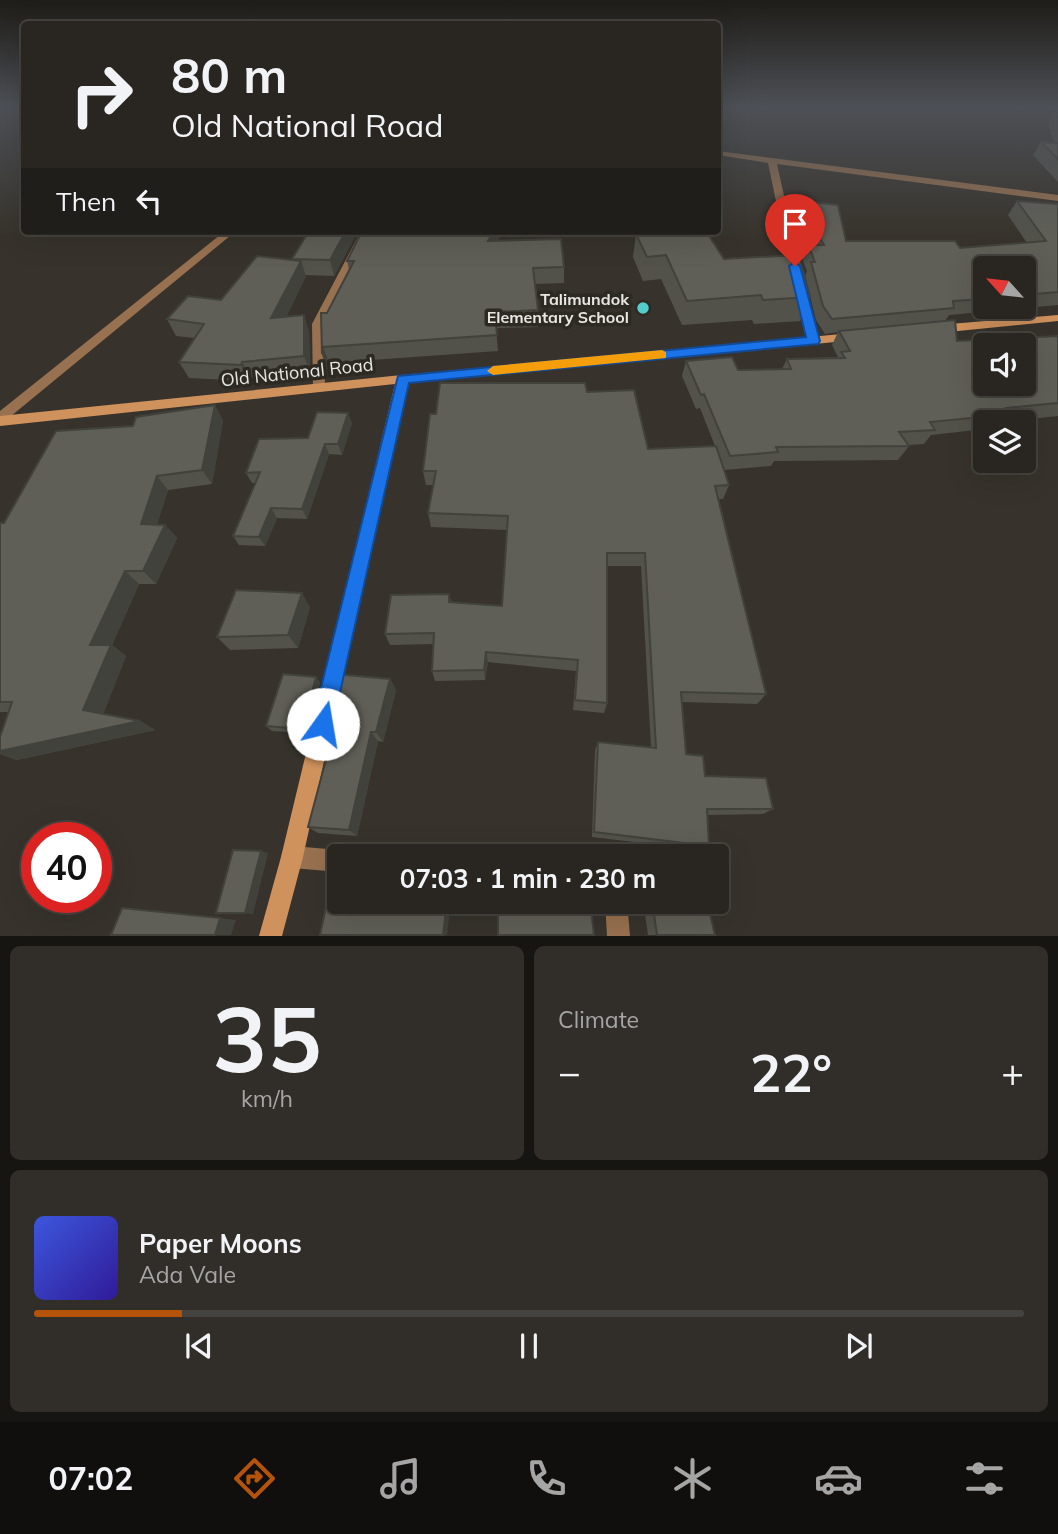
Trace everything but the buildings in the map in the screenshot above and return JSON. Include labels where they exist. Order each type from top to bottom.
[{"type":"main road","points":[[922,331],[1058,318]]},
{"type":"main road","name":"Old National Road","points":[[0,420],[868,336]]},
{"type":"main road","points":[[270,936],[292,857],[402,379]]},
{"type":"street","points":[[721,153],[1058,198]]},
{"type":"street","points":[[772,161],[814,341]]},
{"type":"street","points":[[0,420],[226,235]]},
{"type":"street","points":[[319,388],[318,324],[364,235]]},
{"type":"street","points":[[292,857],[327,860]]},
{"type":"street","points":[[617,914],[619,936]]},
{"type":"slow traffic","points":[[493,371],[662,355]]},
{"type":"place","name":"Talimundok Elementary School","points":[[643,308]]},
{"type":"route","points":[[323,724],[402,379],[814,341],[795,266]]}]
